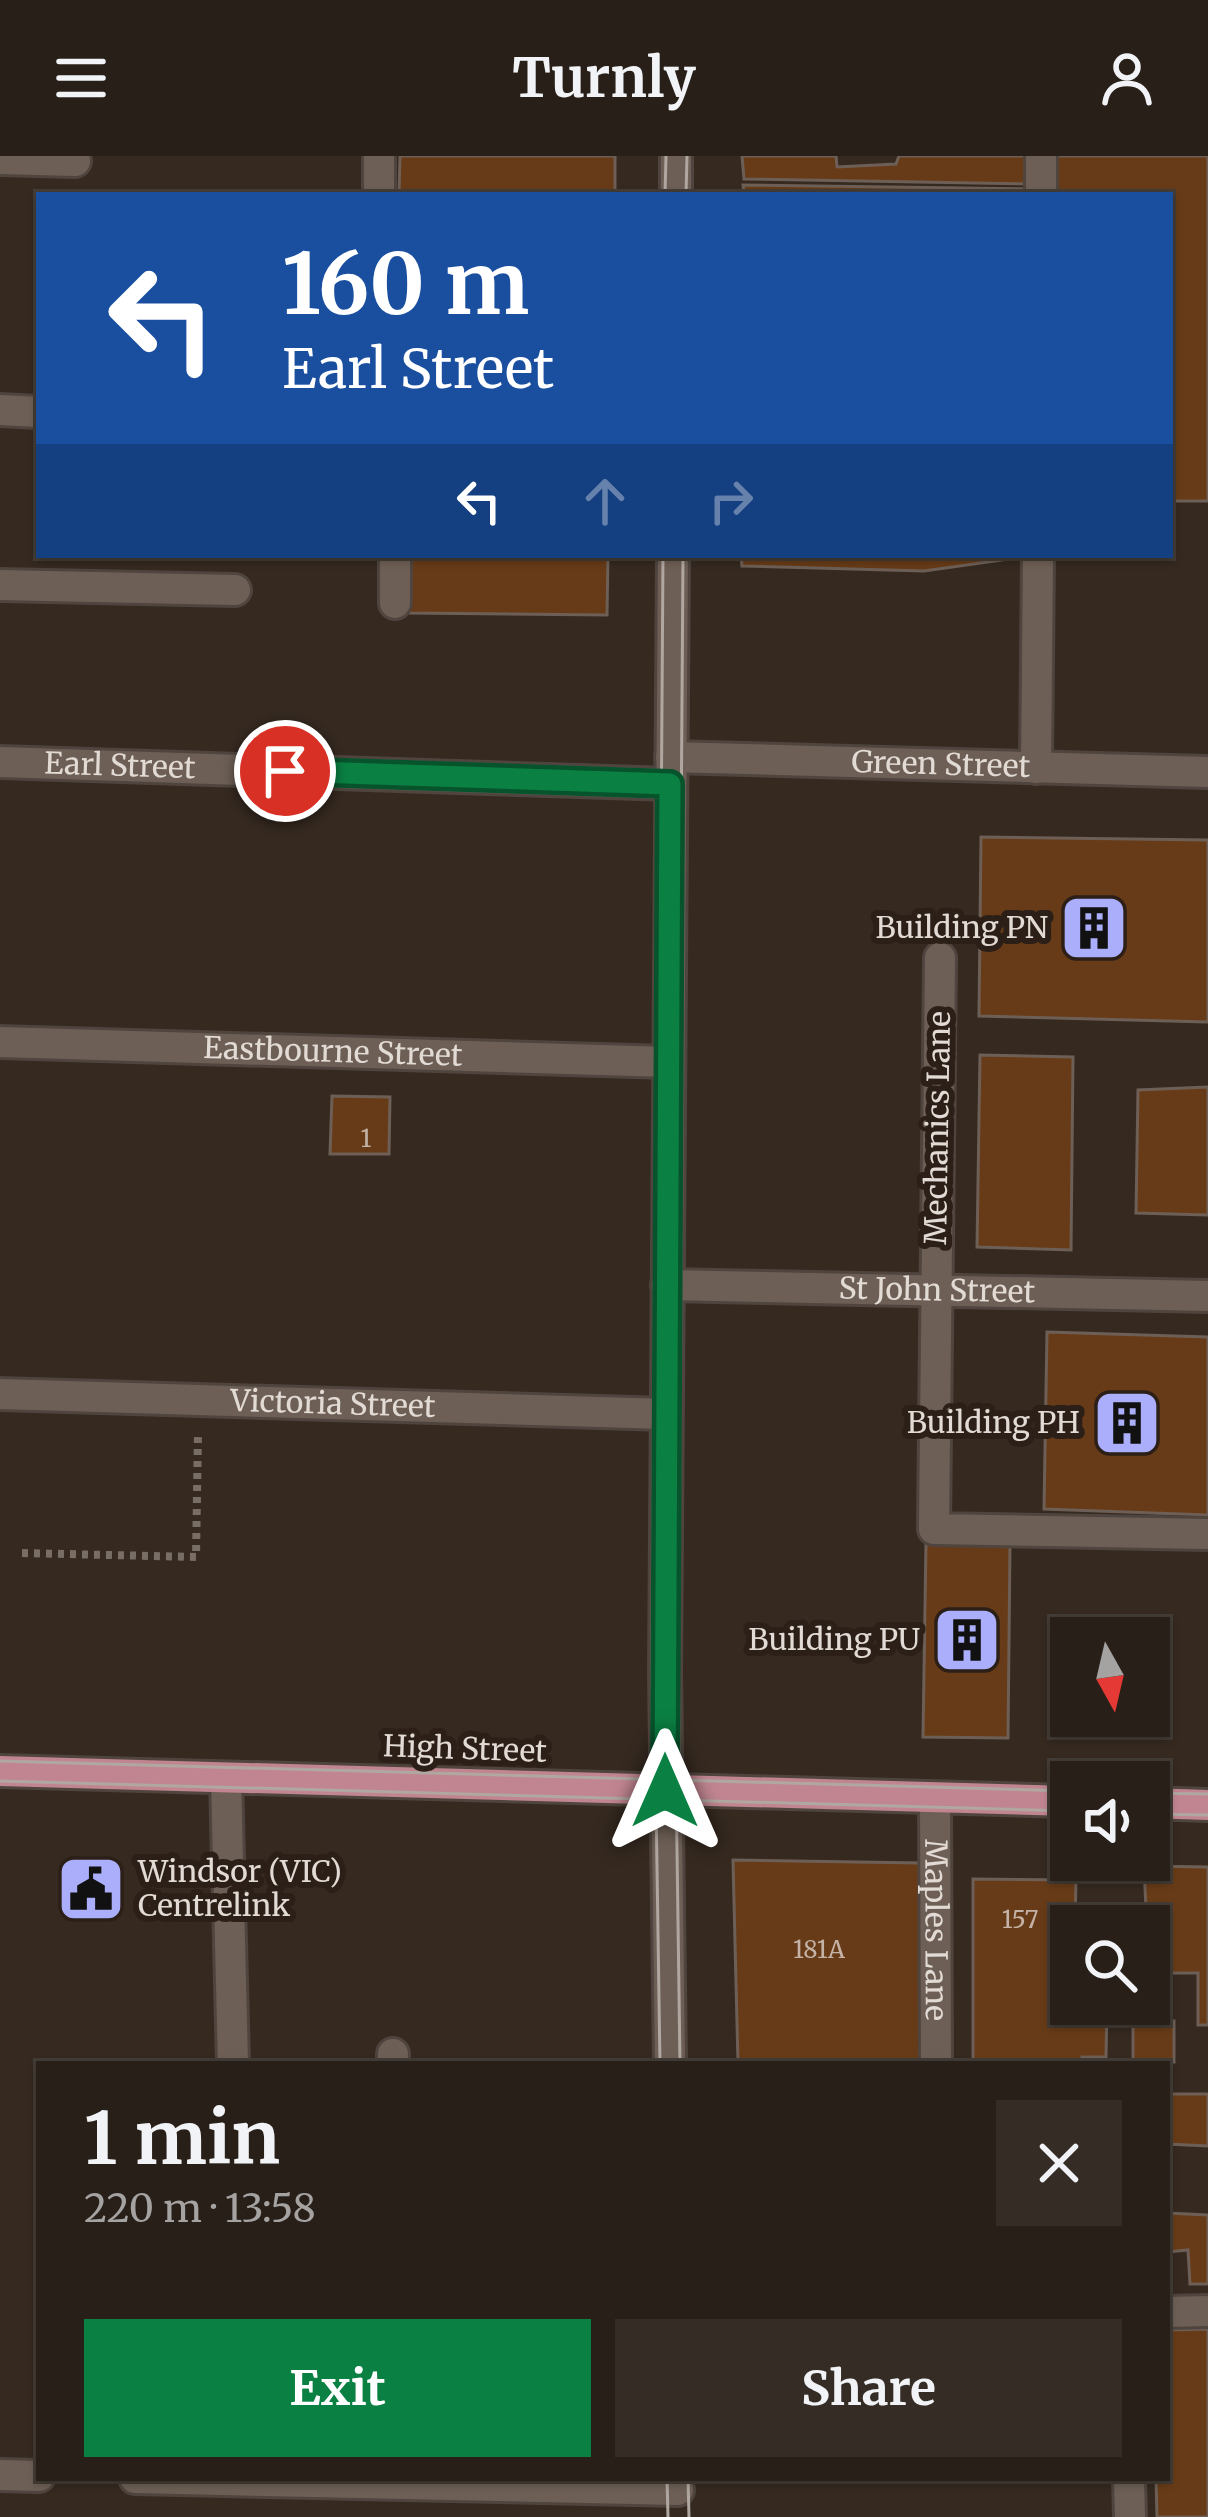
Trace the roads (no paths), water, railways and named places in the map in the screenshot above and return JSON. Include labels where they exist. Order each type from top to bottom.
[{"type":"main road","name":"High Street","points":[[0,1771],[1050,1801]]},
{"type":"main road","points":[[1170,1804],[1208,1805]]},
{"type":"street","points":[[379,156],[379,192]]},
{"type":"street","points":[[676,156],[676,192]]},
{"type":"street","points":[[1041,156],[1041,192]]},
{"type":"street","points":[[0,159],[75,161]]},
{"type":"street","points":[[0,410],[36,412]]},
{"type":"street","points":[[395,558],[395,604]]},
{"type":"street","points":[[670,2061],[665,1791],[673,558]]},
{"type":"street","points":[[1036,768],[1038,558]]},
{"type":"street","points":[[0,585],[235,590]]},
{"type":"street","name":"Earl Street","points":[[0,762],[671,771]]},
{"type":"street","name":"Green Street","points":[[671,771],[1036,768],[1208,772]]},
{"type":"street","name":"Mechanics Lane","points":[[940,958],[934,1529],[1208,1534]]},
{"type":"street","name":"Eastbourne Street","points":[[0,1042],[668,1062]]},
{"type":"street","name":"St John Street","points":[[667,1285],[1208,1296]]},
{"type":"street","name":"Victoria Street","points":[[0,1394],[666,1414]]},
{"type":"street","points":[[226,1778],[232,2061]]},
{"type":"street","name":"Maples Lane","points":[[935,1798],[936,2061]]},
{"type":"street","points":[[1170,2312],[1208,2311]]},
{"type":"street","points":[[0,2475],[36,2476]]},
{"type":"street","points":[[409,2481],[678,2495]]},
{"type":"street","points":[[1130,2481],[1130,2517]]},
{"type":"tram line","points":[[665,192],[666,156]]},
{"type":"tram line","points":[[686,192],[687,156]]},
{"type":"tram line","points":[[660,2061],[655,1736],[663,558]]},
{"type":"tram line","points":[[680,2061],[675,1708],[683,558]]},
{"type":"tram line","points":[[0,1761],[1050,1790]]},
{"type":"tram line","points":[[0,1781],[1050,1810]]},
{"type":"tram line","points":[[1170,1793],[1208,1794]]},
{"type":"tram line","points":[[1170,1814],[1208,1815]]},
{"type":"tram line","points":[[667,2481],[668,2517]]},
{"type":"tram line","points":[[688,2481],[689,2517]]},
{"type":"place","name":"Building PN","points":[[1094,928]]},
{"type":"place","name":"Building PH","points":[[1127,1423]]},
{"type":"place","name":"Building PU","points":[[967,1640]]},
{"type":"place","name":"Windsor (VIC) Centrelink","points":[[91,1889]]}]
